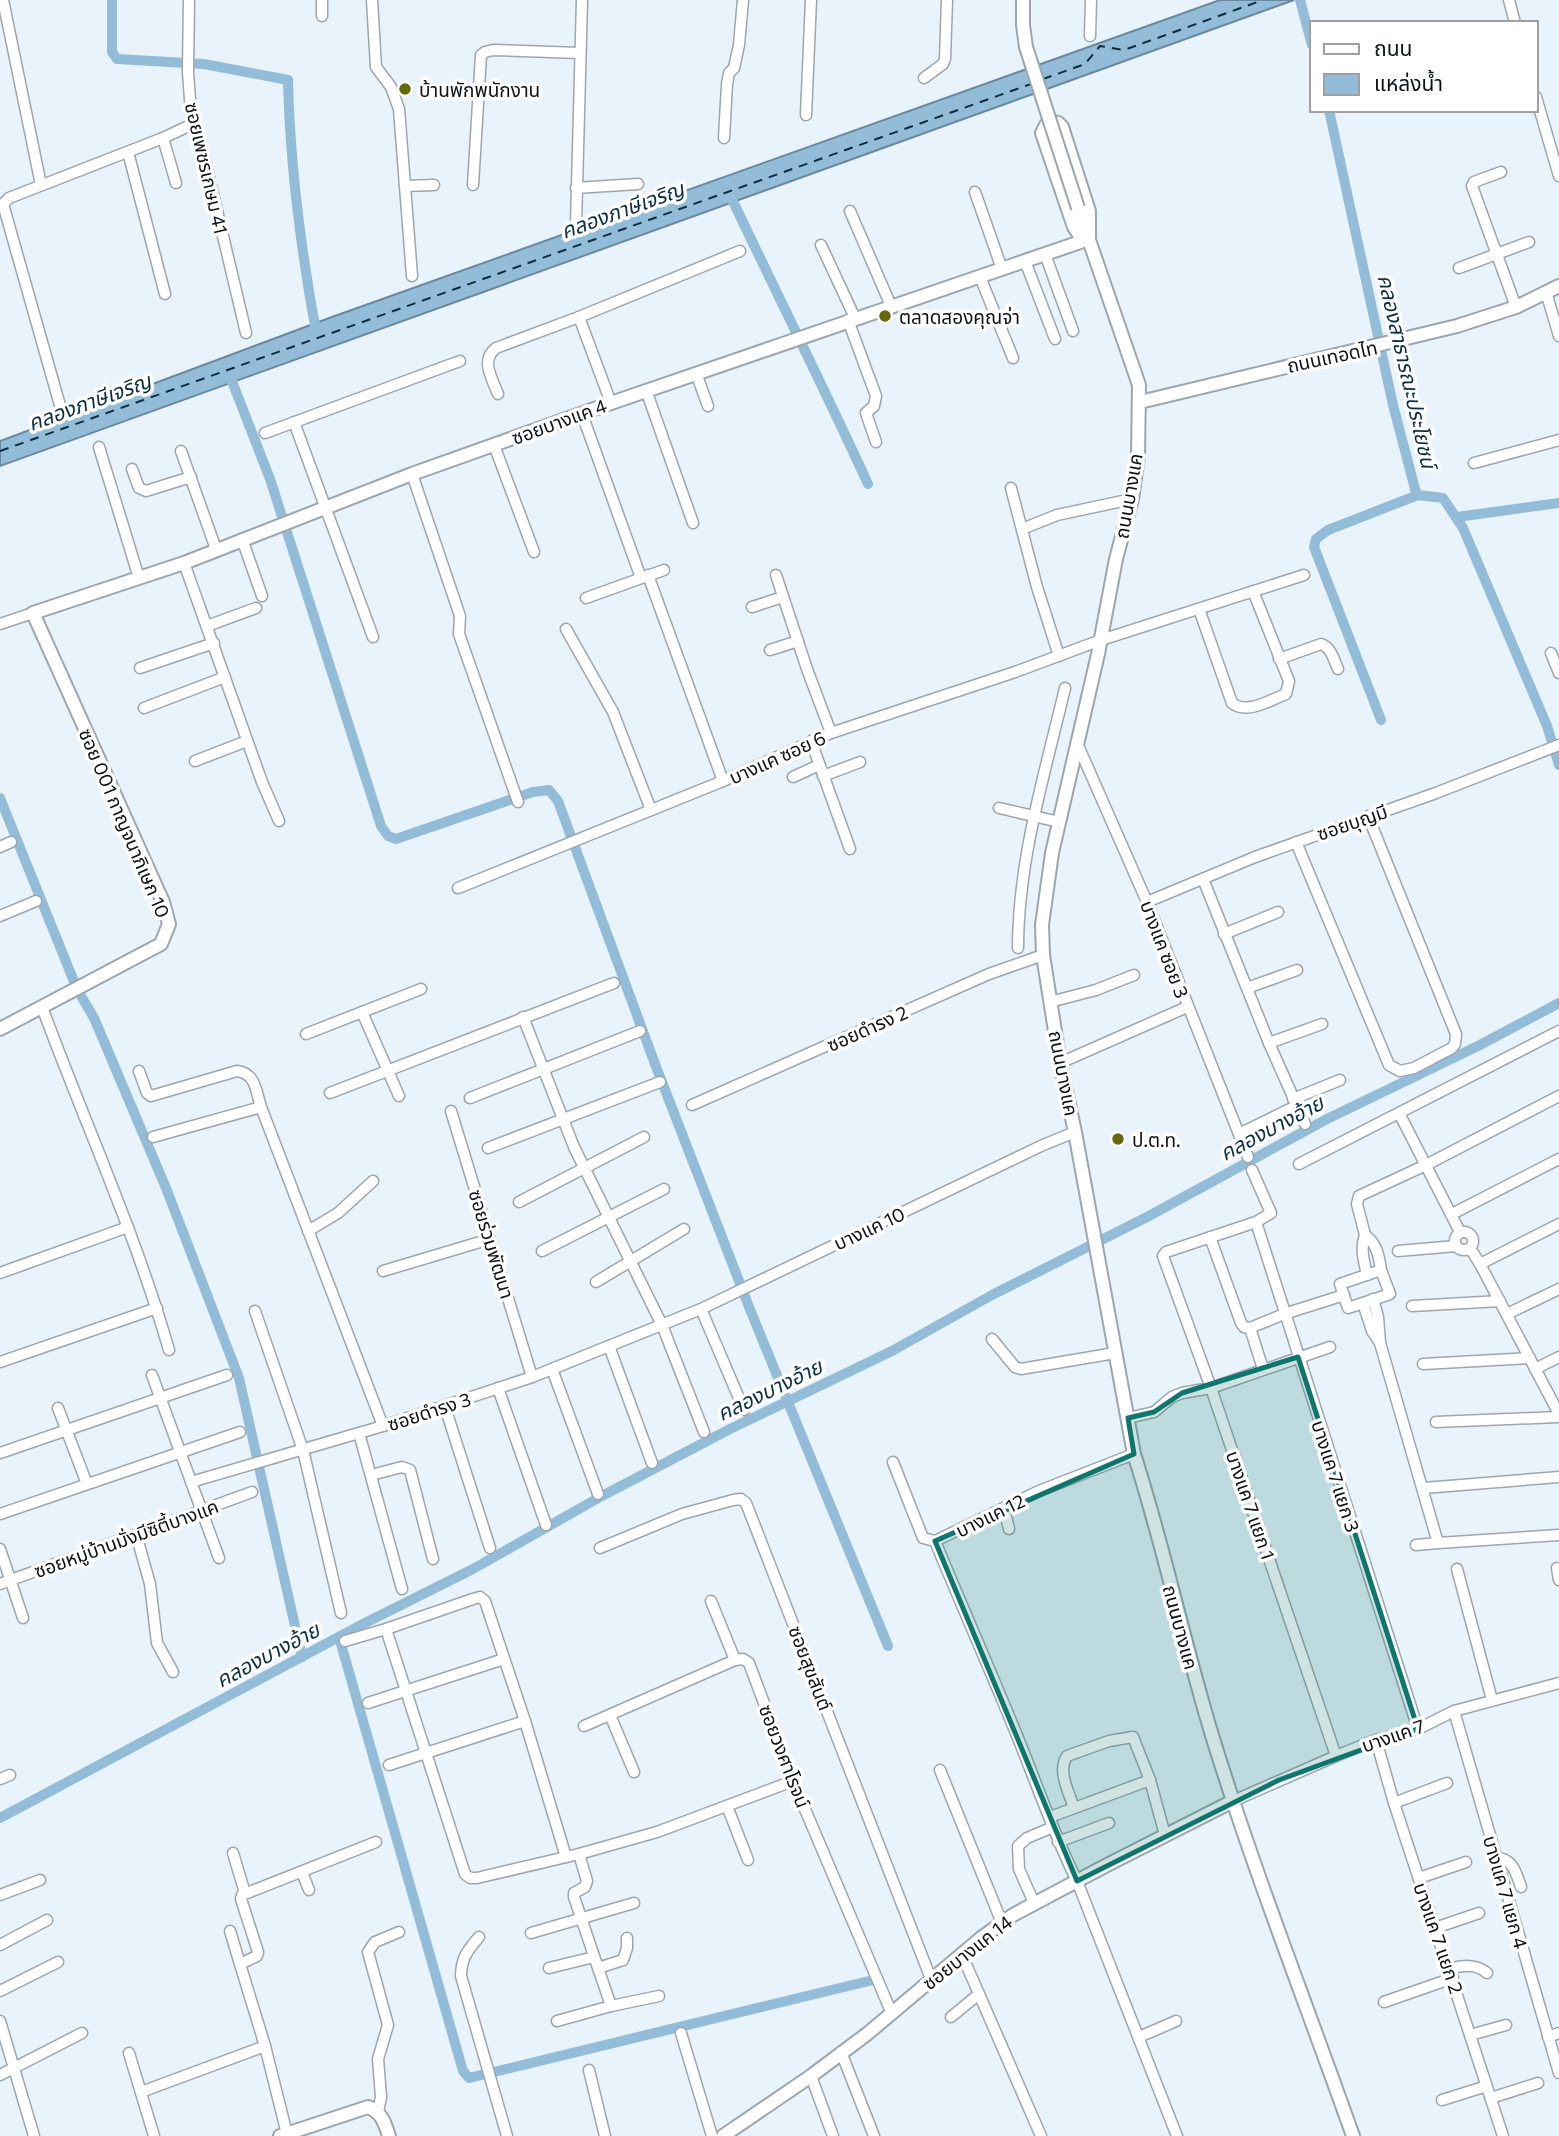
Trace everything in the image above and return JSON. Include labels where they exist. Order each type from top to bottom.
[{"type":"street","points":[[3,0],[41,185]]},
{"type":"street","name":"ซอยเพชรเกษม 41","points":[[189,0],[188,72],[191,113],[246,333]]},
{"type":"street","points":[[322,0],[322,16]]},
{"type":"street","points":[[372,0],[374,63],[396,97],[412,276]]},
{"type":"street","points":[[576,225],[582,0]]},
{"type":"street","points":[[724,138],[727,84],[739,45],[743,0]]},
{"type":"street","points":[[806,115],[811,0]]},
{"type":"street","points":[[924,78],[943,64],[945,59],[947,0]]},
{"type":"street","name":"ถนนบางแค","points":[[1023,0],[1026,47],[1078,208],[1133,362],[1140,402],[1138,457],[1132,499],[1116,559],[1045,896],[1043,956],[1050,1002],[1134,1454],[1186,1646],[1233,1801],[1352,2136]]},
{"type":"street","points":[[1090,36],[1091,0]]},
{"type":"street","points":[[1509,0],[1514,21]]},
{"type":"street","points":[[473,185],[481,55],[493,50],[580,53]]},
{"type":"street","points":[[1538,104],[1559,176]]},
{"type":"street","points":[[63,416],[2,209],[3,204],[9,198],[195,123]]},
{"type":"street","points":[[1058,123],[1062,127],[1089,211],[1089,239],[1078,233],[1074,227],[1042,133],[1046,125],[1058,123]]},
{"type":"street","points":[[163,138],[177,183]]},
{"type":"street","points":[[128,152],[165,294]]},
{"type":"street","points":[[1501,172],[1474,182],[1472,186],[1516,307]]},
{"type":"street","points":[[576,188],[638,184]]},
{"type":"street","points":[[405,186],[434,185]]},
{"type":"street","points":[[975,192],[1002,269]]},
{"type":"street","points":[[850,211],[891,306]]},
{"type":"street","name":"ซอยบางแค 4","points":[[33,613],[184,563],[412,474],[611,402],[1089,239]]},
{"type":"street","points":[[1459,268],[1529,242]]},
{"type":"street","points":[[821,245],[851,319],[876,396],[874,406],[866,413],[876,442]]},
{"type":"street","points":[[498,394],[487,362],[490,352],[496,348],[740,251]]},
{"type":"street","points":[[1045,254],[1073,331]]},
{"type":"street","points":[[1025,261],[1055,339]]},
{"type":"street","points":[[980,277],[1013,358]]},
{"type":"street","name":"ถนนเทอดไท","points":[[1140,402],[1457,326],[1516,307],[1559,286]]},
{"type":"street","points":[[1546,292],[1559,335]]},
{"type":"street","points":[[579,317],[611,402]]},
{"type":"street","points":[[265,433],[460,361]]},
{"type":"street","points":[[696,373],[708,406]]},
{"type":"street","points":[[646,390],[693,523]]},
{"type":"street","points":[[582,414],[723,781]]},
{"type":"street","points":[[294,422],[373,637]]},
{"type":"street","points":[[1474,463],[1559,440]]},
{"type":"street","points":[[494,445],[534,552]]},
{"type":"street","points":[[99,447],[139,578]]},
{"type":"street","points":[[181,451],[216,549]]},
{"type":"street","points":[[132,469],[139,488],[146,491],[191,477]]},
{"type":"street","points":[[412,474],[460,616],[459,634],[518,802]]},
{"type":"street","points":[[1011,488],[1037,587],[1059,656]]},
{"type":"street","points":[[1022,529],[1057,515],[1132,499]]},
{"type":"street","points":[[242,539],[262,596]]},
{"type":"street","points":[[184,563],[247,741],[279,821]]},
{"type":"street","points":[[586,598],[664,570]]},
{"type":"street","points":[[776,575],[831,733]]},
{"type":"street","name":"บางแค ซอย 6","points":[[458,887],[723,781],[831,733],[1101,640],[1304,575]]},
{"type":"street","points":[[1199,609],[1232,703],[1237,708],[1245,709],[1286,694],[1289,681],[1253,591]]},
{"type":"street","points":[[752,607],[783,597]]},
{"type":"street","points":[[207,626],[256,608]]},
{"type":"street","points":[[0,624],[33,613]]},
{"type":"street","name":"ซอย 001 กาญจนาภิเษก 10","points":[[0,1028],[161,944],[169,924],[168,913],[33,613]]},
{"type":"street","points":[[566,629],[613,712],[651,810]]},
{"type":"street","points":[[770,650],[798,641]]},
{"type":"street","points":[[140,668],[214,643]]},
{"type":"street","points":[[1279,659],[1321,644],[1330,650],[1338,669]]},
{"type":"street","points":[[1550,653],[1559,673]]},
{"type":"street","points":[[144,708],[225,677]]},
{"type":"street","points":[[1018,948],[1020,895],[1065,688]]},
{"type":"street","points":[[195,761],[247,741]]},
{"type":"street","points":[[811,741],[850,849]]},
{"type":"street","name":"บางแค ซอย 3","points":[[1077,742],[1147,902],[1248,1157]]},
{"type":"street","name":"ซอยบุญมี","points":[[1147,902],[1296,842],[1436,793],[1559,745]]},
{"type":"street","points":[[823,776],[860,762]]},
{"type":"street","points":[[793,777],[819,765]]},
{"type":"street","points":[[999,808],[1059,822]]},
{"type":"street","points":[[1296,842],[1389,1065],[1400,1071],[1414,1068],[1448,1052],[1455,1044],[1456,1034],[1368,816]]},
{"type":"street","points":[[0,847],[11,842]]},
{"type":"street","points":[[1203,879],[1269,1043],[1305,1124]]},
{"type":"street","points":[[0,916],[36,901]]},
{"type":"street","points":[[1224,934],[1278,912]]},
{"type":"street","name":"ซอยดำรง 2","points":[[692,1105],[989,974],[1043,956]]},
{"type":"street","points":[[1247,988],[1297,970]]},
{"type":"street","points":[[1050,1002],[1096,990],[1134,975]]},
{"type":"street","points":[[330,1093],[614,983]]},
{"type":"street","points":[[306,1034],[422,989]]},
{"type":"street","points":[[42,1007],[128,1227],[169,1350]]},
{"type":"street","points":[[1060,1063],[1187,1007]]},
{"type":"street","points":[[362,1012],[399,1096]]},
{"type":"street","points":[[523,1017],[563,1120],[662,1325],[704,1432]]},
{"type":"street","points":[[1269,1043],[1322,1024]]},
{"type":"street","points":[[470,1098],[640,1031]]},
{"type":"street","points":[[1299,1164],[1559,1031]]},
{"type":"street","points":[[139,1071],[146,1093],[151,1096],[237,1071],[246,1072],[252,1078],[383,1426]]},
{"type":"street","points":[[1239,1134],[1340,1080]]},
{"type":"street","points":[[488,1148],[660,1082]]},
{"type":"street","points":[[1367,1275],[1362,1254],[1365,1235],[1357,1204],[1359,1196],[1426,1165],[1559,1096]]},
{"type":"street","points":[[153,1137],[261,1107]]},
{"type":"street","name":"ซอยร่วมพัฒนา","points":[[451,1111],[532,1377]]},
{"type":"street","points":[[1399,1113],[1461,1232]]},
{"type":"street","name":"บางแค 10","points":[[662,1325],[1075,1132]]},
{"type":"street","points":[[520,1202],[644,1137]]},
{"type":"street","points":[[1452,1214],[1559,1159]]},
{"type":"street","points":[[1252,1170],[1271,1213],[1256,1223],[1210,1237],[1244,1328],[1344,1295]]},
{"type":"street","points":[[308,1231],[338,1213],[373,1181]]},
{"type":"street","points":[[542,1251],[664,1189]]},
{"type":"street","name":"บางแค 7 แยก 3","points":[[1256,1223],[1418,1729]]},
{"type":"street","points":[[1480,1264],[1559,1224]]},
{"type":"street","points":[[0,1273],[128,1227]]},
{"type":"street","points":[[596,1282],[684,1229]]},
{"type":"street","points":[[1466,1231],[1473,1237],[1470,1248],[1461,1250],[1456,1246],[1455,1239],[1461,1232],[1466,1231]]},
{"type":"street","points":[[1365,1235],[1378,1250],[1381,1270],[1390,1294],[1348,1308],[1340,1284],[1381,1270]]},
{"type":"street","name":"บางแค 7 แยก 1","points":[[1210,1237],[1166,1252],[1163,1256],[1212,1388],[1336,1756]]},
{"type":"street","points":[[383,1271],[490,1239]]},
{"type":"street","points":[[1398,1251],[1456,1246]]},
{"type":"street","points":[[1436,1422],[1559,1415],[1470,1248]]},
{"type":"street","points":[[1507,1314],[1559,1289]]},
{"type":"street","points":[[1368,1301],[1372,1331],[1380,1343],[1438,1543]]},
{"type":"street","points":[[1412,1306],[1500,1301]]},
{"type":"street","points":[[0,1362],[156,1308]]},
{"type":"street","points":[[701,1309],[744,1410]]},
{"type":"street","points":[[255,1311],[303,1450],[341,1613]]},
{"type":"street","name":"ซอยดำรง 3","points":[[191,1482],[276,1459],[444,1407],[532,1377],[662,1325]]},
{"type":"street","points":[[1250,1328],[1263,1369]]},
{"type":"street","points":[[992,1339],[1015,1367],[1021,1369],[1115,1353]]},
{"type":"street","points":[[609,1346],[652,1463]]},
{"type":"street","points":[[1128,1418],[1154,1412],[1172,1397],[1182,1393],[1212,1388],[1330,1347]]},
{"type":"street","points":[[1535,1369],[1559,1357]]},
{"type":"street","points":[[1423,1364],[1530,1359]]},
{"type":"street","points":[[552,1369],[598,1494]]},
{"type":"street","points":[[0,1453],[227,1375]]},
{"type":"street","points":[[152,1376],[219,1558]]},
{"type":"street","points":[[498,1388],[546,1525]]},
{"type":"street","points":[[444,1407],[490,1548]]},
{"type":"street","points":[[58,1408],[87,1484]]},
{"type":"street","points":[[0,1514],[240,1432]]},
{"type":"street","points":[[359,1433],[402,1590]]},
{"type":"street","name":"บางแค 12","points":[[893,1462],[923,1538],[935,1541],[1039,1491],[1134,1454]]},
{"type":"street","points":[[370,1475],[401,1467],[410,1470],[433,1559]]},
{"type":"street","points":[[1424,1488],[1559,1477]]},
{"type":"street","name":"ซอยหมู่บ้านมั่งมีซิตี้บางแค","points":[[5,1582],[252,1492]]},
{"type":"street","name":"ซอยสุขสันต์","points":[[600,1548],[682,1514],[733,1500],[741,1499],[746,1503],[931,1979]]},
{"type":"street","points":[[1003,1508],[1009,1529]]},
{"type":"street","points":[[136,1534],[150,1584],[156,1643],[173,1672]]},
{"type":"street","points":[[1416,1545],[1559,1535]]},
{"type":"street","points":[[935,1541],[1058,1842],[1077,1881],[1177,2136]]},
{"type":"street","points":[[0,1549],[5,1582],[23,1618]]},
{"type":"street","points":[[1556,1568],[1559,1580]]},
{"type":"street","points":[[1457,1570],[1492,1700]]},
{"type":"street","points":[[345,1641],[480,1597],[485,1601],[566,1857]]},
{"type":"street","points":[[584,1726],[734,1660],[711,1601]]},
{"type":"street","points":[[386,1629],[465,1874],[470,1878],[579,1854],[657,1832],[793,1781]]},
{"type":"street","points":[[368,1703],[505,1659]]},
{"type":"street","name":"ซอยวงศาโรจน์","points":[[734,1660],[743,1659],[749,1663],[793,1781],[892,2014]]},
{"type":"street","name":"บางแค 7","points":[[1233,1801],[1376,1740],[1418,1729],[1454,1711],[1559,1683]]},
{"type":"street","name":"บางแค 7 แยก 4","points":[[1454,1711],[1559,2073]]},
{"type":"street","points":[[610,1715],[634,1772]]},
{"type":"street","points":[[389,1765],[525,1721]]},
{"type":"street","points":[[1074,1808],[1062,1770],[1067,1756],[1110,1741],[1133,1737],[1150,1780],[1165,1835]]},
{"type":"street","name":"บางแค 7 แยก 2","points":[[1376,1740],[1503,2136]]},
{"type":"street","points":[[940,1770],[1002,1923]]},
{"type":"street","points":[[1050,1817],[1150,1780]]},
{"type":"street","points":[[1394,1803],[1447,1783]]},
{"type":"street","name":"ซอยบางแค 14","points":[[723,2136],[811,2076],[892,2014],[931,1979],[1002,1923],[1034,1903],[1233,1801]]},
{"type":"street","points":[[727,1806],[748,1860]]},
{"type":"street","points":[[1058,1842],[1110,1823]]},
{"type":"street","points":[[1034,1903],[1019,1869],[1018,1846],[1027,1838],[1054,1828]]},
{"type":"street","points":[[244,1893],[376,1843]]},
{"type":"street","points":[[233,1853],[244,1893],[241,1899],[258,1952],[257,1956],[240,1964]]},
{"type":"street","points":[[579,1854],[587,1881],[585,1886],[574,1893],[611,2006]]},
{"type":"street","points":[[1496,1858],[1511,1863],[1521,1887]]},
{"type":"street","points":[[1419,1878],[1466,1862]]},
{"type":"street","points":[[302,1871],[309,1890]]},
{"type":"street","points":[[0,1895],[40,1880]]},
{"type":"street","points":[[531,1933],[634,1903]]},
{"type":"street","points":[[1435,1928],[1479,1913]]},
{"type":"street","points":[[0,1945],[47,1920]]},
{"type":"street","points":[[230,1931],[265,2046],[284,2135],[308,2132],[368,2107],[383,2118],[389,2136]]},
{"type":"street","points":[[378,2112],[381,2096],[378,2059],[388,2025],[368,1952],[374,1942],[399,1932]]},
{"type":"street","points":[[479,1937],[464,1956],[461,1976],[507,2136]]},
{"type":"street","points":[[598,1968],[623,1960],[628,1948],[627,1938]]},
{"type":"street","points":[[962,1955],[1041,2136]]},
{"type":"street","points":[[549,1968],[594,1957]]},
{"type":"street","points":[[0,1991],[58,1962]]},
{"type":"street","points":[[1384,2002],[1471,1966],[1487,1973]]},
{"type":"street","points":[[951,2017],[979,1993]]},
{"type":"street","points":[[557,2021],[659,1996]]},
{"type":"street","points":[[0,2021],[34,2136]]},
{"type":"street","points":[[1139,2037],[1176,2021]]},
{"type":"street","points":[[1471,2035],[1506,2025]]},
{"type":"street","points":[[0,2075],[82,2033]]},
{"type":"street","points":[[681,2033],[712,2136]]},
{"type":"street","points":[[1548,2037],[1559,2033]]},
{"type":"street","points":[[141,2092],[265,2046]]},
{"type":"street","points":[[841,2052],[874,2136]]},
{"type":"street","points":[[129,2053],[154,2136]]},
{"type":"street","points":[[589,2070],[605,2136]]},
{"type":"street","points":[[811,2076],[833,2136]]},
{"type":"street","points":[[1491,2098],[1538,2083]]},
{"type":"street","points":[[1442,2101],[1487,2086]]},
{"type":"highlighted area","points":[[1298,1357],[1418,1729],[1279,1780],[1077,1881],[935,1541],[1134,1454],[1128,1418],[1154,1412],[1182,1393]]},
{"type":"water","points":[[1220,0],[1294,0],[0,466],[0,441],[332,317]]},
{"type":"waterway","points":[[112,0],[112,52],[117,59],[204,64],[288,80],[297,209],[317,337]]},
{"type":"waterway","name":"คลองสาธารณะประโยชน์","points":[[1300,0],[1310,38]]},
{"type":"waterway","name":"คลองสาธารณะประโยชน์","points":[[1329,112],[1393,405],[1415,489],[1418,495],[1443,498],[1463,528],[1547,726],[1559,765]]},
{"type":"waterway","points":[[729,193],[868,484]]},
{"type":"waterway","points":[[228,371],[270,479],[381,826],[388,836],[396,839],[533,792],[549,790],[558,801],[655,1064],[751,1312],[888,1646]]},
{"type":"waterway","points":[[1381,720],[1314,547],[1316,539],[1328,530],[1418,495]]},
{"type":"waterway","points":[[1457,517],[1559,503]]},
{"type":"waterway","points":[[0,798],[77,989],[94,1018],[166,1188],[239,1378],[302,1657]]},
{"type":"waterway","name":"คลองบางอ้าย","points":[[0,1818],[363,1624],[473,1569],[600,1497],[730,1429],[892,1351],[992,1295],[1149,1216],[1327,1119],[1478,1046],[1559,1003]]},
{"type":"waterway","points":[[339,1637],[463,2071],[469,2078],[873,1980]]},
{"type":"ferry route","points":[[1043,79],[1085,64],[1100,46],[1124,50],[1263,0]]},
{"type":"ferry route","points":[[0,451],[1031,84]]},
{"type":"place","name":"บ้านพักพนักงาน","points":[[405,89]]},
{"type":"place","name":"ตลาดสองคุณจ่า","points":[[885,316]]},
{"type":"place","name":"ป.ต.ท.","points":[[1118,1139]]},
{"type":"water label","name":"คลองภาษีเจริญ","points":[[622,209]]},
{"type":"water label","name":"คลองภาษีเจริญ","points":[[89,401]]}]
